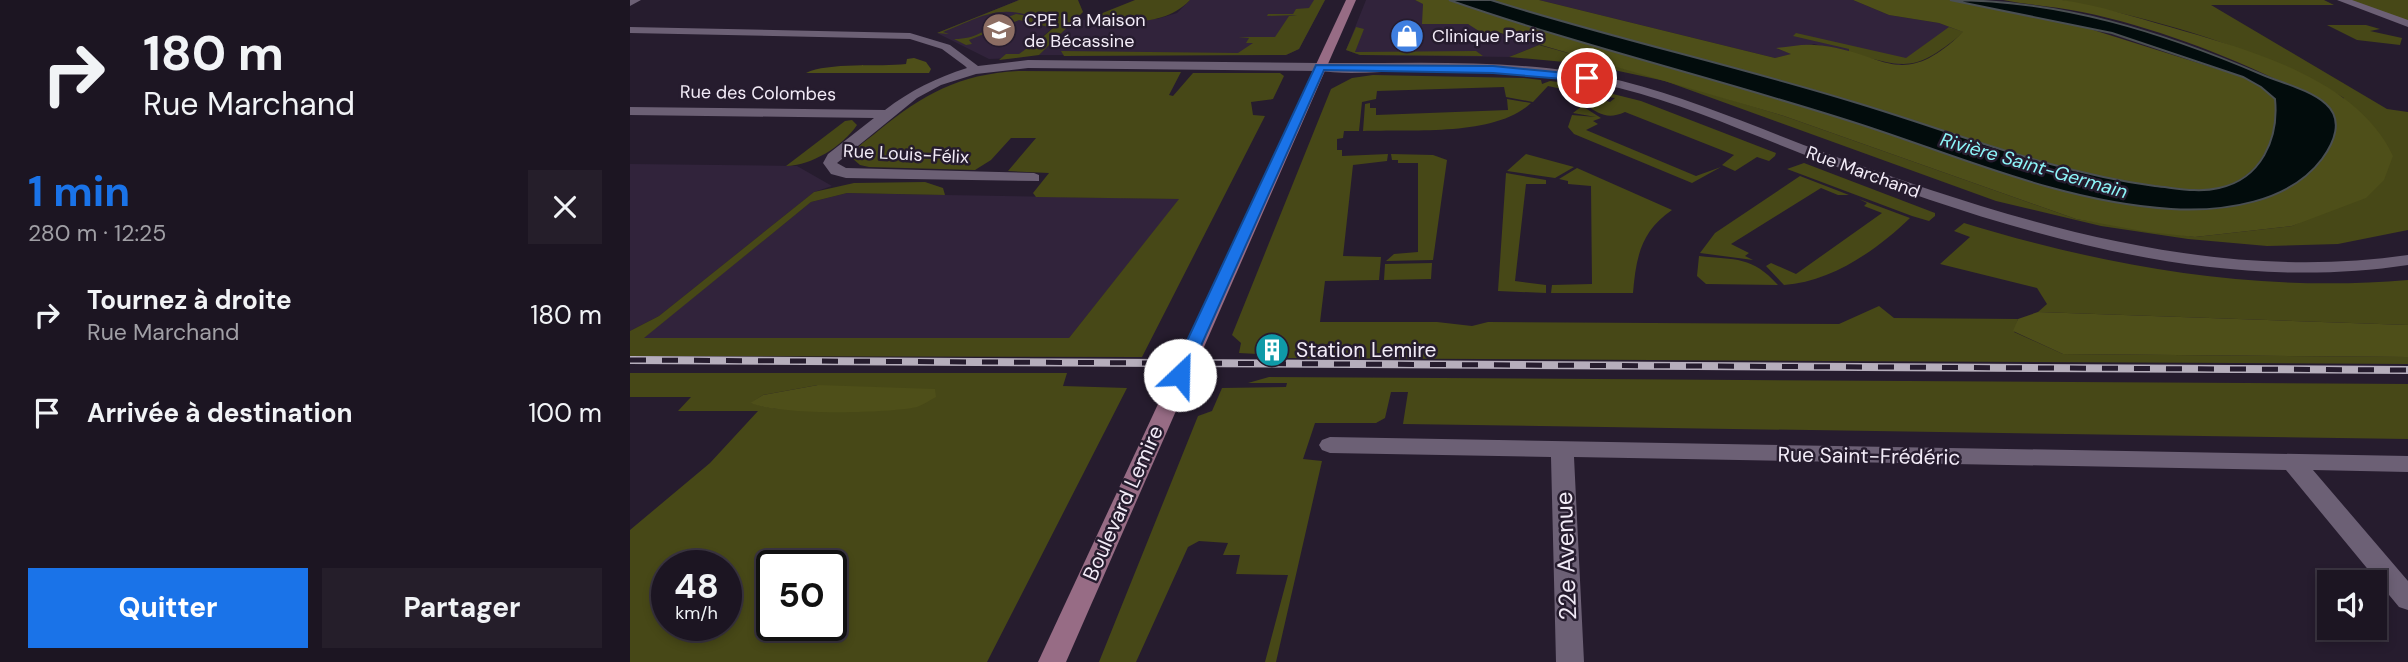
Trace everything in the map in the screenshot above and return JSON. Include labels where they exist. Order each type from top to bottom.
[{"type":"main road","name":"Boulevard Lemire","points":[[1052,662],[1351,0]]},
{"type":"street","points":[[630,3],[636,0]]},
{"type":"street","points":[[2342,0],[2408,23]]},
{"type":"street","points":[[630,30],[910,36],[933,41],[959,56],[975,70]]},
{"type":"street","name":"Rue Marchand","points":[[975,70],[1028,64],[1512,70],[1607,82],[1670,101],[1979,214],[2060,236],[2122,249],[2208,261],[2273,266],[2340,267],[2408,260]]},
{"type":"street","name":"Rue Louis-Félix","points":[[975,70],[937,82],[885,114],[834,157],[830,163],[832,168],[853,173],[1034,178]]},
{"type":"street","name":"Rue des Colombes","points":[[630,111],[885,114]]},
{"type":"street","name":"Rue Saint-Frédéric","points":[[1329,445],[2408,464]]},
{"type":"street","name":"22e Avenue","points":[[1562,451],[1570,662]]},
{"type":"street","points":[[2294,464],[2408,599]]},
{"type":"shaded area","name":"CPE La Maison de Bécassine","points":[[1019,0],[1055,7],[1065,18],[1016,58],[989,59],[937,33]]},
{"type":"shaded area","points":[[1019,0],[1078,0],[1083,12],[1039,55],[999,60],[1006,54],[1019,54],[1033,44],[1021,43],[1037,42],[1053,28],[1019,20],[969,40],[972,44],[966,45],[954,39],[974,36],[1004,22],[1000,20],[1016,14],[1030,16],[1018,13],[986,15],[943,32],[949,34],[937,33]]},
{"type":"shaded area","points":[[1135,0],[1190,0],[1169,15],[1157,18],[1133,21],[1095,20],[1100,14]]},
{"type":"shaded area","points":[[1190,0],[1325,0],[1299,49],[1286,55],[1039,55],[1074,20],[1157,19],[1177,13]]},
{"type":"shaded area","points":[[1314,0],[1325,0],[1299,49],[1286,55],[1064,56],[1061,51],[1238,53],[1253,43],[1246,43],[1249,38],[1238,37],[1275,37],[1289,16],[1297,15],[1267,16],[1268,14],[1293,14],[1296,9],[1309,8]]},
{"type":"shaded area","points":[[1366,0],[1415,0],[1468,24],[1539,45],[1509,57],[1360,55],[1346,50]]},
{"type":"shaded area","points":[[1415,0],[1449,0],[1551,33],[1808,108],[1993,169],[2081,194],[2126,202],[2222,208],[2326,104],[2238,62],[2145,28],[2082,12],[2003,0],[2062,0],[2103,8],[2232,45],[2296,71],[2327,87],[2354,106],[2376,129],[2393,156],[2384,180],[2366,198],[2292,226],[2195,237],[2148,232],[2076,219],[1784,116],[1497,32],[1482,33],[1468,24],[1422,24],[1423,4]]},
{"type":"shaded area","points":[[1491,0],[1539,0],[1775,58],[1791,54],[1776,48],[1814,45],[1838,48],[1890,64],[1905,65],[1922,61],[1941,51],[1963,32],[1939,23],[1889,15],[1853,0],[1950,0],[2068,22],[2243,77],[2275,99],[2273,128],[2270,142],[2256,166],[2246,176],[2219,188],[2187,190],[2116,180],[2040,161],[1809,89]]},
{"type":"shaded area","points":[[1539,0],[1853,0],[1889,15],[1939,23],[1964,32],[1899,65],[1814,44],[1778,49],[1793,54],[1775,58]]},
{"type":"shaded area","points":[[2060,0],[2324,0],[2334,5],[2211,5],[2387,109],[2408,112],[2408,230],[2338,244],[2267,246],[2188,239],[2101,226],[1996,201],[1665,81],[1586,64],[1509,57],[1539,45],[1669,81],[1784,116],[2076,219],[2195,237],[2292,226],[2323,212],[2344,98],[2277,64],[2206,37]]},
{"type":"shaded area","points":[[2350,0],[2408,0],[2408,21]]},
{"type":"shaded area","points":[[2327,25],[2366,25],[2380,29],[2370,31],[2402,38],[2400,45],[2357,40]]},
{"type":"shaded area","points":[[1356,27],[1364,29],[1355,52],[1476,51],[1483,56],[1360,55],[1346,50]]},
{"type":"shaded area","points":[[1949,27],[1964,32],[1933,55],[1910,64],[1885,62],[1849,53],[1849,49],[1793,36],[1796,33],[1906,58]]},
{"type":"shaded area","points":[[907,59],[926,62],[931,69],[929,73],[806,73],[827,67],[906,64]]},
{"type":"shaded area","points":[[1020,71],[1181,72],[1169,95],[1173,96],[1193,73],[1280,73],[1284,76],[1273,99],[1251,102],[1253,115],[1265,116],[1142,357],[630,356],[630,331],[659,316],[814,192],[854,183],[925,182],[943,188],[945,195],[847,193],[811,202],[644,338],[1069,338],[1179,199],[1036,197],[1033,193],[1049,173],[1008,171],[1036,138],[1011,138],[991,160],[975,170],[869,167],[860,165],[852,158],[863,143],[895,118],[943,88],[979,76]]},
{"type":"shaded area","points":[[1373,75],[1524,78],[1541,80],[1542,84],[1550,81],[1567,83],[1568,86],[1562,89],[1548,86],[1533,102],[1506,97],[1504,87],[1377,91],[1376,99],[1362,102],[1359,131],[1344,131],[1343,138],[1337,139],[1337,150],[1342,150],[1342,156],[1388,154],[1387,161],[1353,165],[1343,256],[1381,257],[1379,280],[1325,281],[1320,322],[1437,322],[1472,326],[1488,322],[1839,324],[1879,306],[1894,318],[2018,319],[2014,332],[2063,354],[2408,357],[2408,364],[1282,358],[1285,347],[1260,347],[1258,354],[1239,353],[1241,343],[1232,335],[1331,89],[1352,78]]},
{"type":"shaded area","points":[[1589,88],[1641,101],[1776,153],[1775,156],[1769,161],[1757,157],[1735,171],[1722,165],[1734,155],[1625,112],[1608,116],[1595,111],[1584,104],[1596,98],[1610,102],[1615,98],[1584,93]]},
{"type":"shaded area","points":[[1507,99],[1531,103],[1515,114],[1475,126],[1363,131],[1365,104],[1370,103],[1370,108],[1376,108],[1376,115],[1508,110]]},
{"type":"shaded area","points":[[1582,106],[1601,118],[1593,121],[1598,124],[1586,130],[1696,176],[1721,167],[1692,183],[1574,134],[1568,127],[1572,115],[1596,117],[1573,113]]},
{"type":"shaded area","points":[[852,120],[857,125],[835,147],[806,163],[786,166],[845,121]]},
{"type":"shaded area","points":[[1391,154],[1433,155],[1447,160],[1433,260],[1386,261],[1394,254],[1418,252],[1418,163],[1398,163],[1398,160],[1392,160]]},
{"type":"shaded area","points":[[1526,154],[1574,167],[1555,178],[1507,171]]},
{"type":"shaded area","points":[[1804,163],[1935,213],[1935,216],[1929,221],[1912,216],[1787,169]]},
{"type":"shaded area","points":[[630,164],[797,166],[832,186],[814,192],[659,316],[630,331]]},
{"type":"shaded area","points":[[1577,168],[1672,210],[1653,227],[1642,246],[1633,293],[1551,293],[1552,285],[1592,284],[1591,186],[1568,184],[1568,181],[1559,179]]},
{"type":"shaded area","points":[[1506,173],[1546,180],[1546,184],[1526,184],[1515,281],[1546,285],[1546,293],[1498,291]]},
{"type":"shaded area","points":[[1800,176],[1849,195],[1838,195],[1821,188],[1731,244],[1749,253],[1745,256],[1753,260],[1700,253],[1715,233]]},
{"type":"shaded area","points":[[847,193],[1180,199],[1069,338],[643,338],[811,202]]},
{"type":"shaded area","points":[[1859,199],[1910,218],[1868,252],[1819,278],[1784,285],[1766,266],[1771,263],[1796,274],[1882,213],[1864,206],[1867,203]]},
{"type":"shaded area","points":[[1964,223],[2073,252],[2183,273],[2295,283],[2408,280],[2408,325],[2038,312],[2047,304],[2037,288],[1940,264],[1970,237],[1954,231]]},
{"type":"shaded area","points":[[1699,256],[1743,261],[1760,269],[1778,285],[1706,284],[1697,276]]},
{"type":"shaded area","points":[[1432,263],[1431,279],[1384,280],[1385,264]]},
{"type":"shaded area","points":[[2038,312],[2408,325],[2408,357],[2063,354],[2013,331],[2018,319]]},
{"type":"shaded area","points":[[630,373],[1067,373],[1063,386],[1127,388],[987,662],[630,662],[630,530],[710,463],[758,411],[678,411],[691,397],[630,397]],"holes":[[[818,385],[800,399],[781,408],[751,403],[763,395]]]},
{"type":"shaded area","points":[[1269,377],[2408,384],[2408,439],[1403,424],[1408,392],[1391,392],[1385,418],[1376,423],[1315,423],[1303,459],[1322,461],[1276,662],[1265,662],[1288,575],[1236,574],[1240,555],[1223,555],[1228,543],[1199,541],[1188,547],[1136,662],[1099,662],[1198,416],[1212,411],[1222,388],[1286,387],[1287,383],[1248,383]]},
{"type":"shaded area","points":[[818,385],[935,389],[936,397],[917,407],[858,412],[784,410],[750,403],[763,395]]},
{"type":"water","name":"Rivière Saint-Germain","points":[[1449,0],[1491,0],[1809,89],[2040,161],[2116,180],[2187,190],[2219,188],[2246,176],[2264,155],[2274,129],[2275,99],[2243,77],[2112,33],[1950,0],[2032,6],[2071,12],[2149,32],[2296,87],[2326,104],[2335,117],[2335,132],[2326,153],[2308,174],[2292,186],[2254,202],[2191,210],[2130,205],[2051,188],[1808,108],[1551,33]]},
{"type":"railway","points":[[630,360],[2408,370]]},
{"type":"place","name":"CPE La Maison de Bécassine","points":[[999,30]]},
{"type":"place","name":"Clinique Paris","points":[[1407,36]]},
{"type":"place","name":"Station Lemire","points":[[1272,350]]},
{"type":"route","points":[[1180,375],[1320,67],[1493,69],[1587,78]]}]
